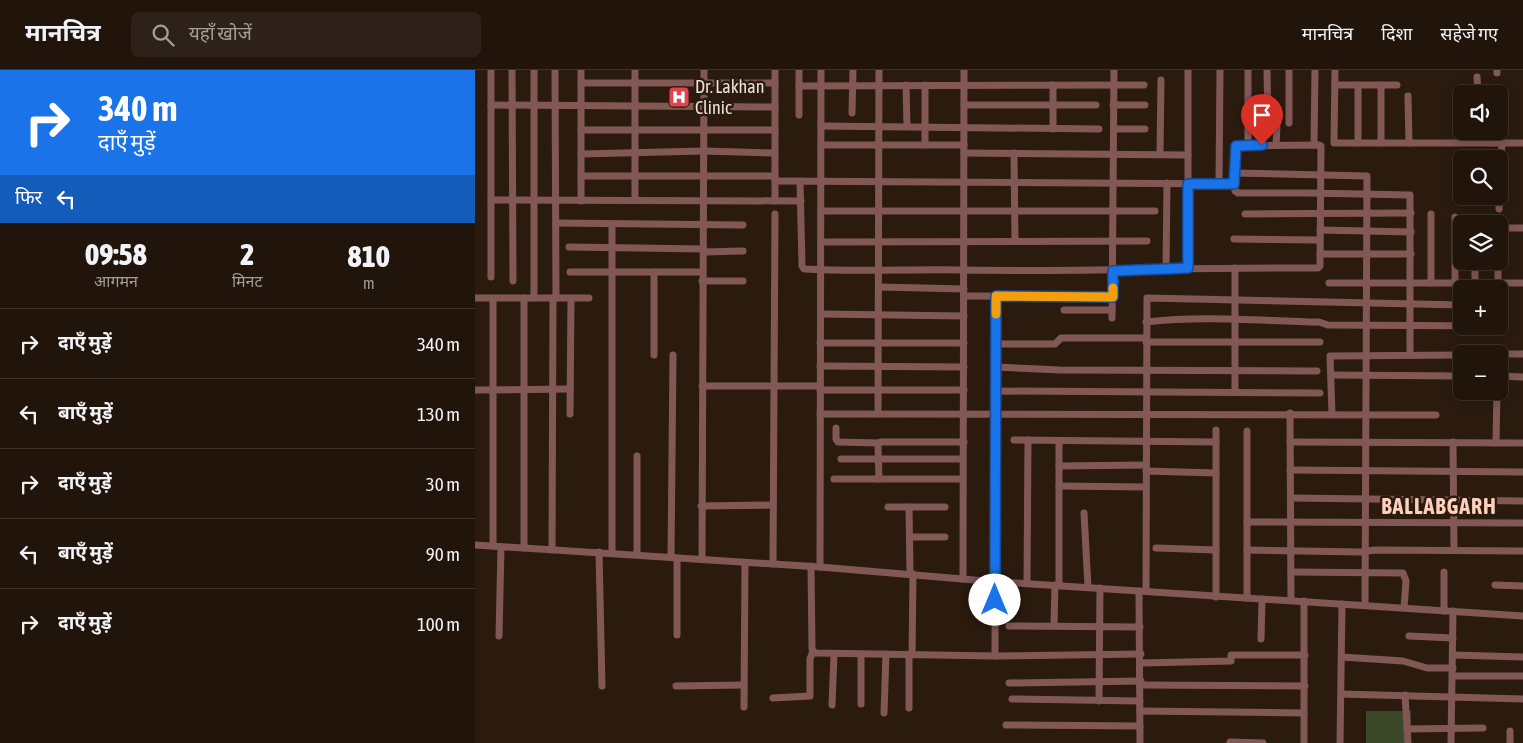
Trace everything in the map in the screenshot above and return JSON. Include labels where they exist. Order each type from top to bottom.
[{"type":"street","points":[[491,70],[491,277]]},
{"type":"street","points":[[512,70],[513,282]]},
{"type":"street","points":[[534,70],[534,298]]},
{"type":"street","points":[[552,550],[557,105],[555,70]]},
{"type":"street","points":[[581,70],[581,201]]},
{"type":"street","points":[[635,70],[635,200]]},
{"type":"street","points":[[702,560],[702,272],[705,224],[703,201],[704,70]]},
{"type":"street","points":[[775,70],[775,201]]},
{"type":"street","points":[[799,70],[799,116]]},
{"type":"street","points":[[820,567],[821,70]]},
{"type":"street","points":[[853,70],[853,113]]},
{"type":"street","points":[[879,70],[879,414]]},
{"type":"street","points":[[963,579],[964,70]]},
{"type":"street","points":[[1064,310],[1112,314],[1114,70]]},
{"type":"street","points":[[1188,268],[1189,70]]},
{"type":"street","points":[[1219,184],[1220,70]]},
{"type":"street","points":[[1247,70],[1248,145]]},
{"type":"street","points":[[1267,70],[1268,123],[1277,126],[1275,145]]},
{"type":"street","points":[[1289,70],[1289,123]]},
{"type":"street","points":[[1314,145],[1315,70]]},
{"type":"street","points":[[1335,70],[1334,143],[1523,143]]},
{"type":"street","points":[[1477,77],[1477,85]]},
{"type":"street","points":[[1160,154],[1161,80]]},
{"type":"street","points":[[581,83],[775,83]]},
{"type":"street","points":[[906,85],[907,126]]},
{"type":"street","points":[[925,85],[925,145]]},
{"type":"street","points":[[1053,85],[1053,129]]},
{"type":"street","points":[[799,86],[1144,85]]},
{"type":"street","points":[[1335,85],[1397,85]]},
{"type":"street","points":[[1357,143],[1358,85]]},
{"type":"street","points":[[1381,85],[1381,143]]},
{"type":"street","points":[[1408,96],[1409,143]]},
{"type":"street","points":[[491,105],[775,107]]},
{"type":"street","points":[[964,106],[1096,105]]},
{"type":"street","points":[[1113,105],[1145,105]]},
{"type":"street","points":[[821,126],[1099,129]]},
{"type":"street","points":[[1113,129],[1145,128]]},
{"type":"street","points":[[581,130],[775,130]]},
{"type":"street","points":[[1498,140],[1499,209]]},
{"type":"street","points":[[821,145],[964,145]]},
{"type":"street","points":[[800,181],[802,268],[821,270],[1113,271],[1166,268],[1318,268],[1320,266],[1320,214],[1321,193],[1321,146],[1236,146],[1234,184],[1236,193],[1321,193],[1367,193],[1408,194],[1411,196],[1410,355]]},
{"type":"street","points":[[581,154],[704,151],[775,153]]},
{"type":"street","points":[[964,153],[1188,155]]},
{"type":"street","points":[[1014,153],[1015,241]]},
{"type":"street","points":[[1235,173],[1365,175],[1367,193],[1365,605]]},
{"type":"street","points":[[581,176],[703,176],[775,178],[800,181],[879,182],[1234,184]]},
{"type":"street","points":[[1166,268],[1167,183]]},
{"type":"street","points":[[491,200],[801,201]]},
{"type":"street","points":[[821,211],[1155,211]]},
{"type":"street","points":[[1245,214],[1411,212]]},
{"type":"street","points":[[773,564],[775,214]]},
{"type":"street","points":[[1431,214],[1431,283]]},
{"type":"street","points":[[556,223],[743,225]]},
{"type":"street","points":[[612,224],[612,552]]},
{"type":"street","points":[[1510,228],[1523,228]]},
{"type":"street","points":[[1320,230],[1411,232]]},
{"type":"street","points":[[1234,239],[1320,240]]},
{"type":"street","points":[[821,242],[1147,241]]},
{"type":"street","points":[[569,248],[612,247],[743,251]]},
{"type":"street","points":[[1320,254],[1411,254]]},
{"type":"street","points":[[1235,268],[1235,392]]},
{"type":"street","points":[[570,272],[702,272]]},
{"type":"street","points":[[654,272],[654,355]]},
{"type":"street","points":[[702,281],[743,281]]},
{"type":"street","points":[[1329,283],[1453,283]]},
{"type":"street","points":[[1508,285],[1523,283]]},
{"type":"street","points":[[879,287],[964,292],[996,296],[1113,297]]},
{"type":"street","points":[[995,656],[996,296]]},
{"type":"street","points":[[475,298],[589,298]]},
{"type":"street","points":[[493,298],[493,546]]},
{"type":"street","points":[[524,298],[524,548]]},
{"type":"street","points":[[570,414],[571,298]]},
{"type":"street","points":[[1140,743],[1140,626],[1146,487],[1147,298],[1453,305]]},
{"type":"street","points":[[821,314],[964,316]]},
{"type":"street","points":[[1147,322],[1163,320],[1453,326]]},
{"type":"street","points":[[996,344],[1055,344],[1061,338],[1319,342]]},
{"type":"street","points":[[820,343],[964,343]]},
{"type":"street","points":[[1508,354],[1523,354]]},
{"type":"street","points":[[673,355],[674,558],[677,635]]},
{"type":"street","points":[[1332,414],[1330,356],[1453,355]]},
{"type":"street","points":[[820,366],[964,368]]},
{"type":"street","points":[[996,367],[1146,371],[1317,371]]},
{"type":"street","points":[[1331,375],[1453,376]]},
{"type":"street","points":[[1508,376],[1523,377]]},
{"type":"street","points":[[702,386],[964,390]]},
{"type":"street","points":[[475,390],[570,389]]},
{"type":"street","points":[[995,391],[1320,393]]},
{"type":"street","points":[[1496,442],[1497,400]]},
{"type":"street","points":[[820,414],[1290,413],[1436,415]]},
{"type":"street","points":[[1290,413],[1291,600]]},
{"type":"street","points":[[836,428],[836,439],[838,442],[964,442]]},
{"type":"street","points":[[1216,430],[1216,596]]},
{"type":"street","points":[[1247,431],[1247,598]]},
{"type":"street","points":[[1014,440],[1216,442]]},
{"type":"street","points":[[1027,583],[1028,440]]},
{"type":"street","points":[[1054,625],[1057,585],[1059,441]]},
{"type":"street","points":[[1290,442],[1523,443]]},
{"type":"street","points":[[1453,442],[1454,550]]},
{"type":"street","points":[[879,443],[879,479]]},
{"type":"street","points":[[637,456],[637,554]]},
{"type":"street","points":[[841,459],[963,459]]},
{"type":"street","points":[[1059,466],[1146,468],[1216,473]]},
{"type":"street","points":[[1291,470],[1523,472]]},
{"type":"street","points":[[834,479],[963,479]]},
{"type":"street","points":[[1059,486],[1146,487]]},
{"type":"street","points":[[1291,498],[1523,501]]},
{"type":"street","points":[[701,506],[773,505]]},
{"type":"street","points":[[888,507],[945,507]]},
{"type":"street","points":[[909,507],[911,573],[909,708]]},
{"type":"street","points":[[1084,513],[1088,587]]},
{"type":"street","points":[[1247,522],[1523,523]]},
{"type":"street","points":[[910,537],[945,537]]},
{"type":"street","points":[[475,545],[612,552],[702,560],[911,573],[995,582],[1523,616]]},
{"type":"street","points":[[499,636],[501,547]]},
{"type":"street","points":[[1156,548],[1216,550]]},
{"type":"street","points":[[1247,550],[1365,552],[1523,551]]},
{"type":"street","points":[[599,552],[601,686]]},
{"type":"street","points":[[744,707],[745,563]]},
{"type":"street","points":[[773,698],[810,696],[810,659],[813,651],[811,566]]},
{"type":"street","points":[[1291,572],[1403,573],[1406,581],[1404,608]]},
{"type":"street","points":[[1444,572],[1444,611]]},
{"type":"street","points":[[1495,585],[1523,586]]},
{"type":"street","points":[[1099,701],[1101,655],[1099,625],[1100,588]]},
{"type":"street","points":[[1261,639],[1262,599]]},
{"type":"street","points":[[1304,601],[1304,743]]},
{"type":"street","points":[[1340,743],[1342,604]]},
{"type":"street","points":[[1451,743],[1453,611]]},
{"type":"street","points":[[1009,626],[1140,626]]},
{"type":"street","points":[[1409,636],[1453,638]]},
{"type":"street","points":[[813,651],[815,653],[834,654],[995,656],[1141,654]]},
{"type":"street","points":[[832,705],[834,654]]},
{"type":"street","points":[[861,654],[861,704]]},
{"type":"street","points":[[884,713],[886,654]]},
{"type":"street","points":[[1141,663],[1231,661],[1231,655],[1305,655]]},
{"type":"street","points":[[1453,655],[1523,657]]},
{"type":"street","points":[[1341,657],[1403,662],[1453,672],[1523,676]]},
{"type":"street","points":[[1009,682],[1099,681],[1305,686]]},
{"type":"street","points":[[676,686],[744,685]]},
{"type":"street","points":[[1341,694],[1523,699]]},
{"type":"street","points":[[1405,695],[1408,743]]},
{"type":"street","points":[[1011,699],[1140,701]]},
{"type":"street","points":[[1140,711],[1304,713]]},
{"type":"street","points":[[1006,725],[1141,726]]},
{"type":"street","points":[[1407,729],[1483,728]]},
{"type":"street","points":[[1510,731],[1510,743]]},
{"type":"street","points":[[1230,742],[1263,743]]},
{"type":"green space","points":[[1366,711],[1411,711],[1411,743],[1366,743]]},
{"type":"slow traffic","points":[[996,314],[996,296],[1113,297],[1113,288]]},
{"type":"place","name":"Dr. Lakhan Clinic","points":[[679,97]]},
{"type":"district","name":"BALLABGARH","points":[[1439,506]]},
{"type":"route","points":[[995,600],[996,296],[1113,297],[1113,271],[1188,268],[1188,184],[1234,184],[1236,146],[1262,145]]}]
